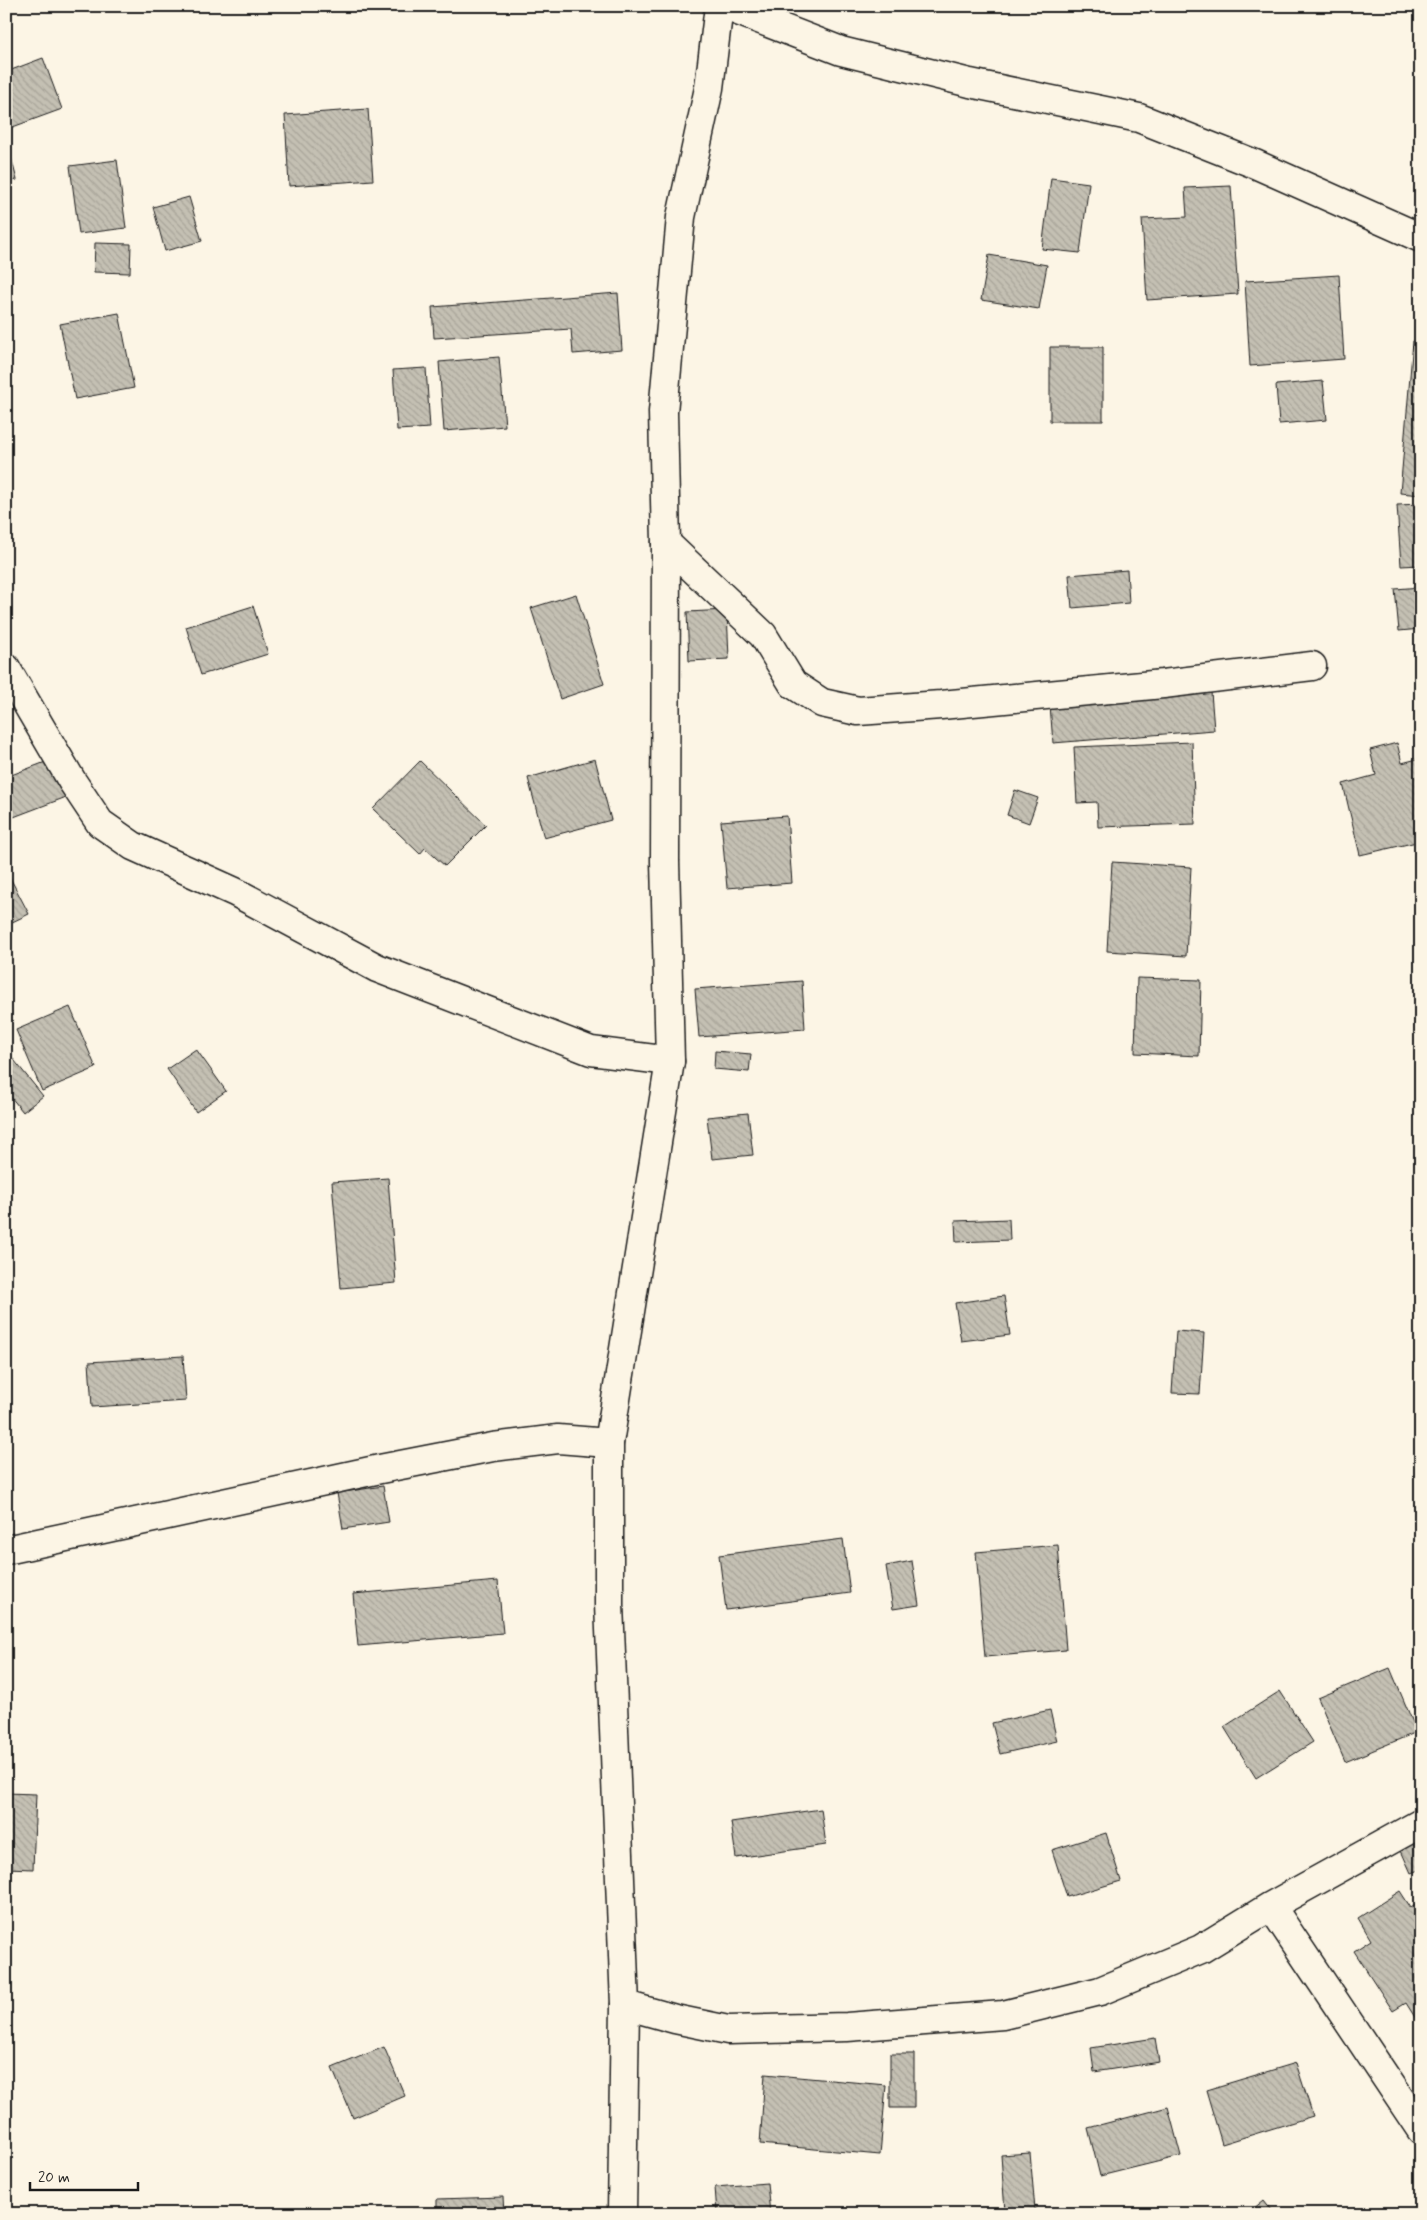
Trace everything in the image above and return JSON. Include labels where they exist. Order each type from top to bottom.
[{"type":"street","points":[[622,2214],[625,2005],[609,1604],[609,1443],[670,1062],[665,861],[666,543],[663,412],[680,227],[709,88],[719,6]]},
{"type":"street","points":[[725,6],[841,51],[970,83],[1139,118],[1255,164],[1421,238]]},
{"type":"street","points":[[666,543],[763,635],[793,684],[822,703],[858,711],[1153,685],[1312,666]]},
{"type":"street","points":[[6,668],[72,780],[100,823],[133,846],[235,892],[377,968],[591,1051],[670,1062]]},
{"type":"street","points":[[6,1550],[380,1469],[493,1447],[558,1438],[609,1443]]},
{"type":"street","points":[[625,2005],[674,2019],[728,2030],[848,2027],[1003,2015],[1100,1991],[1201,1949],[1271,1906],[1421,1823]]},
{"type":"street","points":[[1271,1906],[1421,2130]]},
{"type":"building","points":[[43,58],[62,109],[10,128],[6,116],[6,72]]},
{"type":"building","points":[[368,109],[373,180],[289,186],[285,115]]},
{"type":"building","points":[[6,138],[17,180],[6,182]]},
{"type":"building","points":[[117,160],[126,228],[79,234],[70,166]]},
{"type":"building","points":[[1051,178],[1089,183],[1080,253],[1042,249]]},
{"type":"building","points":[[1231,186],[1238,294],[1147,300],[1142,219],[1187,217],[1185,188]]},
{"type":"building","points":[[189,197],[202,241],[165,251],[153,207]]},
{"type":"building","points":[[95,243],[131,244],[130,273],[94,272]]},
{"type":"building","points":[[989,255],[1047,265],[1039,309],[981,300]]},
{"type":"building","points":[[1339,275],[1344,359],[1250,366],[1245,281]]},
{"type":"building","points":[[618,293],[622,350],[573,354],[571,329],[434,338],[432,307]]},
{"type":"building","points":[[119,313],[134,388],[75,399],[60,324]]},
{"type":"building","points":[[1413,341],[1421,342],[1421,495],[1400,493]]},
{"type":"building","points":[[1050,347],[1103,347],[1103,421],[1050,421]]},
{"type":"building","points":[[499,357],[505,426],[444,431],[439,362]]},
{"type":"building","points":[[426,368],[430,428],[397,430],[393,370]]},
{"type":"building","points":[[1323,381],[1327,420],[1279,424],[1276,385]]},
{"type":"building","points":[[1421,504],[1421,565],[1401,566],[1397,505]]},
{"type":"building","points":[[1127,570],[1129,603],[1072,608],[1069,575]]},
{"type":"building","points":[[1421,587],[1421,629],[1399,631],[1395,589]]},
{"type":"building","points":[[576,594],[604,684],[560,699],[531,608]]},
{"type":"building","points":[[253,606],[268,654],[201,675],[186,627]]},
{"type":"building","points":[[727,610],[729,659],[689,661],[687,612]]},
{"type":"building","points":[[1211,692],[1214,730],[1053,743],[1050,705]]},
{"type":"building","points":[[1192,742],[1195,824],[1098,827],[1097,802],[1077,803],[1074,747]]},
{"type":"building","points":[[1397,743],[1402,763],[1421,758],[1421,841],[1360,855],[1343,784],[1376,775],[1370,750]]},
{"type":"building","points":[[56,758],[69,796],[11,818],[6,804],[6,777]]},
{"type":"building","points":[[595,759],[611,820],[544,838],[528,778]]},
{"type":"building","points":[[420,761],[486,825],[445,866],[425,848],[420,854],[373,809]]},
{"type":"building","points":[[1015,790],[1038,798],[1029,823],[1007,815]]},
{"type":"building","points":[[787,816],[792,883],[727,888],[721,821]]},
{"type":"building","points":[[1112,862],[1191,867],[1186,956],[1107,951]]},
{"type":"building","points":[[6,870],[29,914],[6,925]]},
{"type":"building","points":[[1137,978],[1201,980],[1199,1056],[1135,1053]]},
{"type":"building","points":[[802,981],[805,1029],[699,1037],[695,989]]},
{"type":"building","points":[[70,1007],[96,1068],[42,1091],[16,1030]]},
{"type":"building","points":[[196,1049],[226,1091],[196,1112],[167,1069]]},
{"type":"building","points":[[6,1050],[43,1096],[23,1112],[6,1091]]},
{"type":"building","points":[[715,1051],[751,1054],[749,1072],[714,1069]]},
{"type":"building","points":[[748,1113],[753,1155],[712,1159],[707,1117]]},
{"type":"building","points":[[388,1178],[396,1283],[341,1288],[332,1182]]},
{"type":"building","points":[[1009,1219],[1010,1240],[956,1242],[955,1221]]},
{"type":"building","points":[[1004,1296],[1010,1335],[961,1341],[955,1303]]},
{"type":"building","points":[[1176,1331],[1204,1333],[1200,1394],[1172,1393]]},
{"type":"building","points":[[183,1356],[186,1401],[92,1407],[89,1362]]},
{"type":"building","points":[[383,1486],[389,1522],[343,1529],[337,1493]]},
{"type":"building","points":[[843,1539],[850,1593],[726,1610],[719,1555]]},
{"type":"building","points":[[1058,1545],[1066,1650],[985,1657],[976,1552]]},
{"type":"building","points":[[912,1561],[919,1605],[893,1609],[886,1566]]},
{"type":"building","points":[[498,1581],[503,1633],[358,1646],[353,1594]]},
{"type":"building","points":[[1390,1668],[1417,1732],[1345,1762],[1318,1698]]},
{"type":"building","points":[[1280,1691],[1313,1742],[1256,1778],[1224,1727]]},
{"type":"building","points":[[1050,1710],[1057,1741],[1000,1754],[992,1723]]},
{"type":"building","points":[[6,1793],[36,1794],[33,1869],[6,1868]]},
{"type":"building","points":[[821,1809],[826,1845],[736,1858],[731,1822]]},
{"type":"building","points":[[1106,1833],[1121,1881],[1067,1897],[1052,1850]]},
{"type":"building","points":[[1421,1834],[1421,1869],[1411,1873],[1398,1844]]},
{"type":"building","points":[[1400,1891],[1411,1908],[1421,1901],[1421,2027],[1406,2003],[1393,2011],[1354,1951],[1371,1940],[1358,1918]]},
{"type":"building","points":[[1155,2038],[1159,2062],[1094,2072],[1091,2048]]},
{"type":"building","points":[[384,2047],[405,2096],[353,2118],[332,2068]]},
{"type":"building","points":[[890,2054],[914,2054],[914,2108],[890,2108]]},
{"type":"building","points":[[1296,2063],[1313,2116],[1222,2144],[1206,2090]]},
{"type":"building","points":[[765,2074],[886,2085],[880,2155],[760,2144]]},
{"type":"building","points":[[1168,2107],[1181,2156],[1100,2176],[1088,2128]]},
{"type":"building","points":[[1030,2153],[1035,2210],[1005,2212],[1001,2155]]},
{"type":"building","points":[[767,2183],[770,2214],[717,2214],[715,2187]]},
{"type":"building","points":[[503,2197],[504,2214],[437,2214],[437,2199]]},
{"type":"building","points":[[1264,2200],[1275,2214],[1247,2214]]}]
